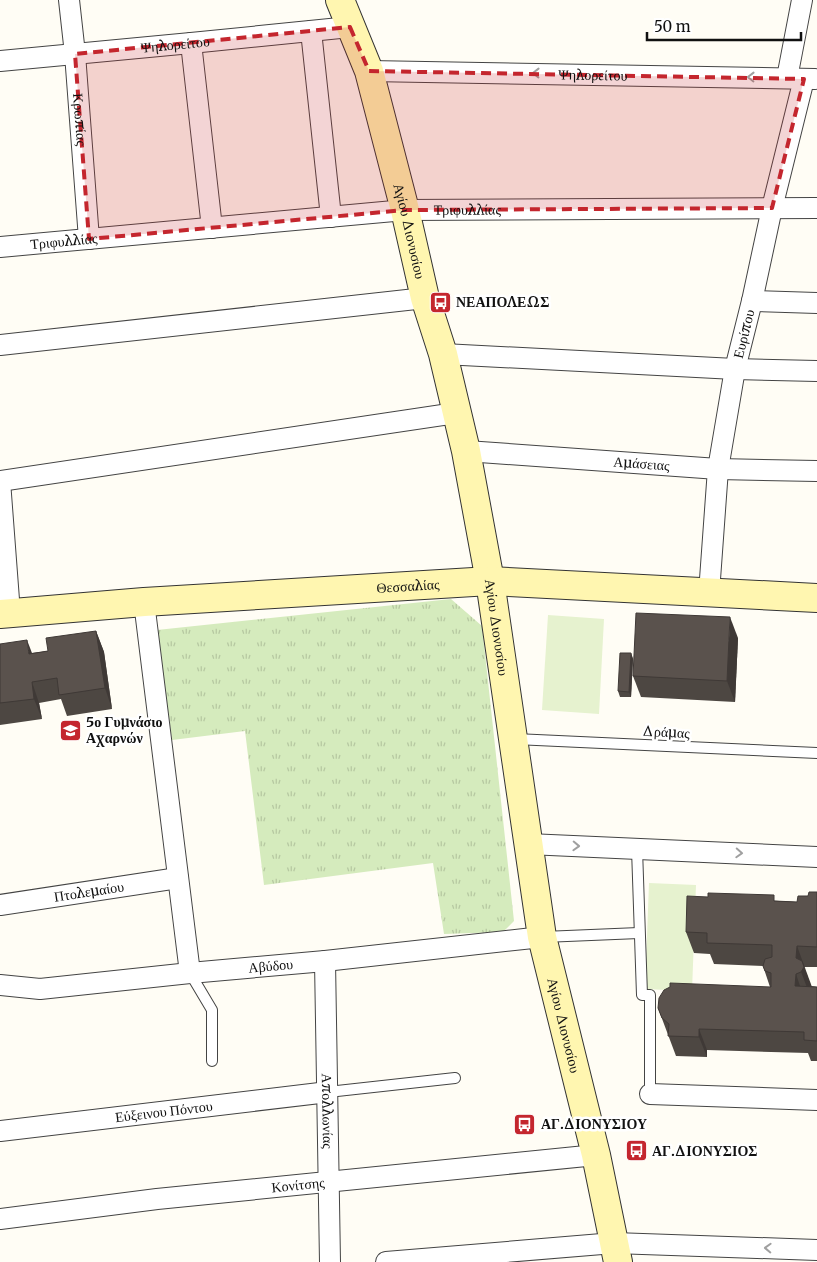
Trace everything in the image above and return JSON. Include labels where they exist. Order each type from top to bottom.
[{"type":"street","name":"Κρωπίας","points":[[69,0],[89,239]]},
{"type":"street","name":"Αγίου Διονυσίου","points":[[340,0],[369,71],[424,298],[443,354],[466,452],[490,581],[542,937],[596,1156],[616,1252]]},
{"type":"street","name":"Ευρίπου","points":[[709,593],[718,468],[734,369],[752,301],[802,78],[802,0]]},
{"type":"street","name":"Ψηλορείτου","points":[[0,61],[191,44],[350,27]]},
{"type":"street","points":[[311,32],[331,217]]},
{"type":"street","points":[[191,44],[212,228]]},
{"type":"street","name":"Ψηλορείτου","points":[[369,71],[802,78]]},
{"type":"street","name":"Τριφυλλίας","points":[[0,247],[404,210],[817,208]]},
{"type":"street","points":[[0,345],[424,298]]},
{"type":"street","points":[[752,301],[817,303]]},
{"type":"street","points":[[443,354],[734,369],[817,371]]},
{"type":"street","points":[[5,613],[0,481],[456,412]]},
{"type":"street","name":"Αμάσειας","points":[[466,452],[718,468],[817,472]]},
{"type":"street","name":"Θεσσαλίας","points":[[5,613],[144,602],[490,581],[817,598]]},
{"type":"street","points":[[144,602],[190,973]]},
{"type":"street","points":[[528,844],[817,857]]},
{"type":"street","name":"Πτολεμαίου","points":[[0,905],[178,878]]},
{"type":"street","name":"Αβύδου","points":[[0,985],[40,989],[326,961],[542,937]]},
{"type":"street","name":"Απολλωνίας","points":[[326,961],[330,1262]]},
{"type":"street","name":"Εύξεινου Πόντου","points":[[0,1131],[328,1092]]},
{"type":"street","points":[[650,1094],[817,1100]]},
{"type":"street","name":"Κονίτσης","points":[[0,1219],[157,1199],[596,1156]]},
{"type":"street","points":[[386,1262],[616,1252],[817,1250]]},
{"type":"lane","name":"Δράμας","points":[[514,739],[817,753]]},
{"type":"lane","points":[[637,849],[642,995],[650,995],[650,1094]]},
{"type":"lane","points":[[542,937],[639,933]]},
{"type":"lane","points":[[190,973],[212,1010],[212,1060]]},
{"type":"lane","points":[[328,1092],[455,1078]]},
{"type":"highlighted area","points":[[350,27],[369,71],[804,79],[772,208],[405,210],[89,239],[75,54]]},
{"type":"green space","points":[[451,599],[482,626],[514,921],[503,932],[444,934],[433,863],[264,885],[245,731],[172,740],[157,630]]},
{"type":"green space","points":[[548,615],[604,619],[599,714],[542,710]]},
{"type":"green space","points":[[649,883],[696,885],[692,991],[645,989]]},
{"type":"building","points":[[636,613],[730,617],[727,681],[633,676]]},
{"type":"building","points":[[96,631],[105,688],[59,695],[57,678],[32,682],[34,699],[0,703],[0,644],[27,640],[29,654],[48,651],[46,638]]},
{"type":"building","points":[[620,653],[631,653],[629,692],[618,691]]},
{"type":"building","points":[[809,892],[817,892],[817,947],[797,946],[796,958],[802,961],[804,967],[801,972],[796,974],[795,986],[817,987],[817,1041],[804,1040],[804,1032],[699,1029],[699,1037],[668,1036],[669,1024],[662,1018],[658,1008],[659,998],[664,990],[670,987],[670,983],[771,987],[771,973],[765,971],[763,966],[765,959],[772,957],[772,945],[707,943],[707,933],[686,932],[687,896],[708,897],[708,893],[774,895],[774,901],[797,902],[798,896],[808,896]]},
{"type":"place","name":"ΝΕΑΠΟΛΕΩΣ","points":[[440,302]]},
{"type":"place","name":"5ο Γυμνάσιο Αχαρνών","points":[[70,730]]},
{"type":"place","name":"ΑΓ.ΔΙΟΝΥΣΙΟΥ","points":[[525,1124]]},
{"type":"place","name":"ΑΓ.ΔΙΟΝΥΣΙΟΣ","points":[[636,1151]]}]
